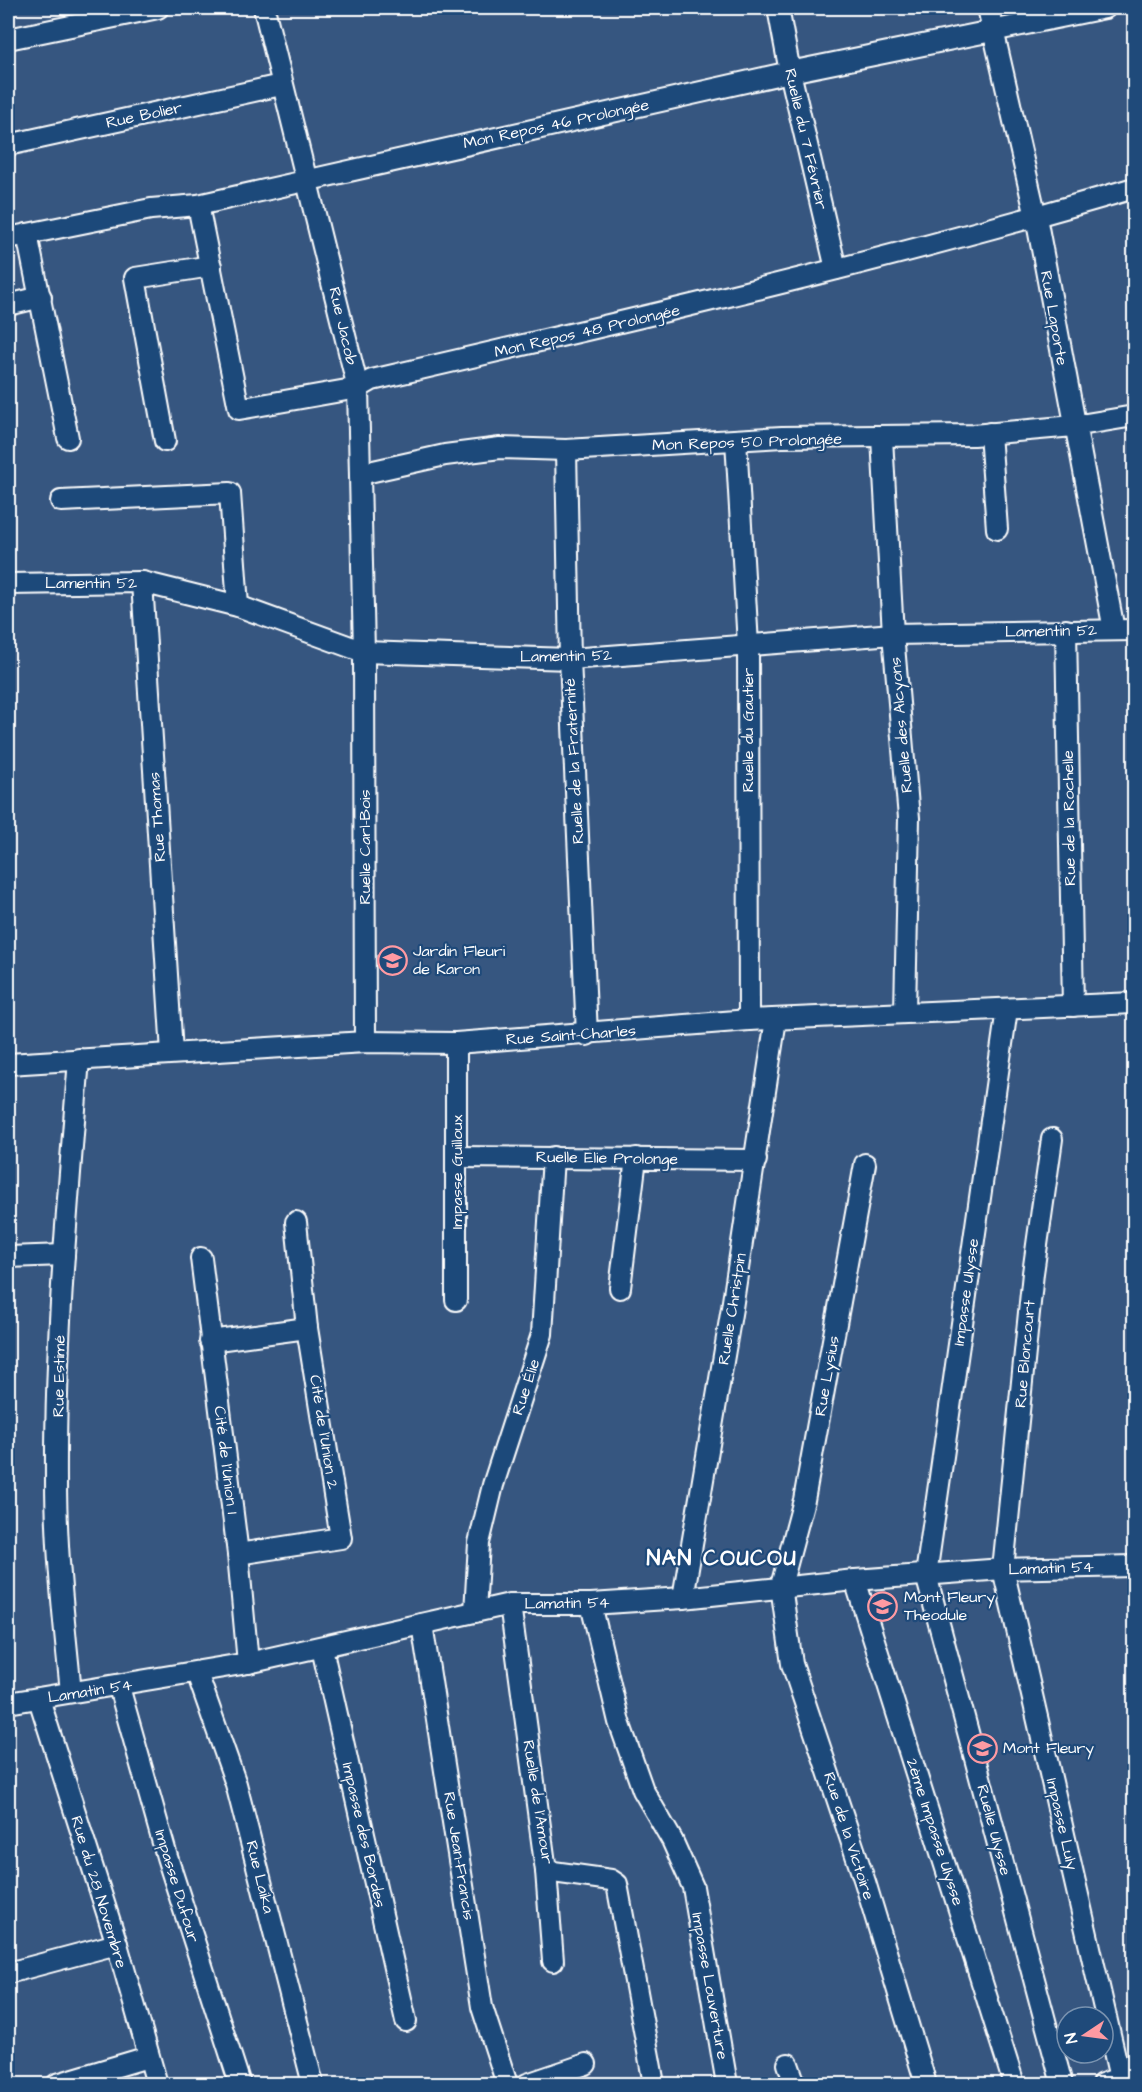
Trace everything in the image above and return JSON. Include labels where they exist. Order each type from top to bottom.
[{"type":"street","points":[[8,39],[96,14],[158,8]]},
{"type":"street","name":"Rue Jacob","points":[[264,8],[281,85],[308,179],[358,388],[364,652]]},
{"type":"street","name":"Ruelle du 7 Février","points":[[778,8],[790,72],[837,269]]},
{"type":"street","name":"Rue Laporte","points":[[988,8],[1036,217],[1114,630]]},
{"type":"street","name":"Mon Repos 46 Prolongée","points":[[8,238],[151,209],[198,205],[790,72],[1105,8]]},
{"type":"street","name":"Rue Bolier","points":[[8,145],[281,85]]},
{"type":"street","name":"Mon Repos 48 Prolongée","points":[[198,205],[239,409],[358,388],[372,380],[681,309],[1036,217],[1134,188]]},
{"type":"street","points":[[27,234],[68,438]]},
{"type":"street","points":[[165,441],[135,278],[211,266]]},
{"type":"street","points":[[8,305],[41,297]]},
{"type":"street","name":"Mon Repos 50 Prolongée","points":[[360,474],[445,455],[500,448],[566,450],[736,440],[882,438],[990,433],[1074,426],[1134,416]]},
{"type":"street","points":[[990,433],[997,529]]},
{"type":"street","name":"Ruelle des Alcyons","points":[[882,438],[893,634],[909,818],[905,1012]]},
{"type":"street","name":"Ruelle du Gautier","points":[[736,440],[748,645],[748,1020]]},
{"type":"street","name":"Ruelle de la Fraternité","points":[[566,450],[570,659],[587,1035]]},
{"type":"street","points":[[61,501],[230,493],[238,606]]},
{"type":"street","name":"Lamentin 52","points":[[8,584],[142,582],[238,606],[364,652],[570,659],[893,634],[1134,630]]},
{"type":"street","name":"Rue Thomas","points":[[142,582],[172,1053]]},
{"type":"street","name":"Rue de la Rochelle","points":[[1066,630],[1073,1006]]},
{"type":"street","name":"Ruelle Carl-Bois","points":[[364,652],[365,1042]]},
{"type":"street","name":"Rue Saint-Charles","points":[[8,1064],[365,1042],[456,1043],[587,1035],[776,1018],[1134,1003]]},
{"type":"street","name":"Impasse Ulysse","points":[[926,1575],[1007,1009]]},
{"type":"street","name":"Ruelle Christpin","points":[[683,1598],[756,1160],[776,1018]]},
{"type":"street","name":"Impasse Guilloux","points":[[456,1043],[458,1157],[456,1300]]},
{"type":"street","name":"Rue Estimé","points":[[71,1692],[61,1586],[56,1480],[64,1255],[79,1059]]},
{"type":"street","name":"Rue Bloncourt","points":[[1003,1569],[1033,1273],[1052,1139]]},
{"type":"street","name":"Ruelle Elie Prolonge","points":[[458,1157],[756,1160]]},
{"type":"street","name":"Rue Élie","points":[[475,1612],[479,1543],[493,1485],[530,1378],[542,1334],[553,1157]]},
{"type":"street","points":[[620,1288],[636,1158]]},
{"type":"street","name":"Rue Lysius","points":[[781,1586],[804,1500],[865,1164]]},
{"type":"street","name":"Cité de l'Union 2","points":[[238,1554],[341,1538],[307,1328],[296,1222]]},
{"type":"street","points":[[8,1257],[64,1255]]},
{"type":"street","name":"Cité de l'Union 1","points":[[201,1258],[238,1554],[248,1663]]},
{"type":"street","points":[[210,1341],[307,1328]]},
{"type":"street","name":"Lamatin 54","points":[[8,1703],[71,1692],[119,1687],[248,1663],[510,1604],[591,1605],[683,1598],[781,1586],[1003,1569],[1134,1566]]},
{"type":"street","name":"Impasse Luly","points":[[1003,1569],[1114,2081]]},
{"type":"street","name":"Ruelle Ulysse","points":[[926,1575],[1062,2085]]},
{"type":"street","name":"2ème Impasse Ulysse","points":[[855,1580],[1014,2085]]},
{"type":"street","name":"Rue de la Victoire","points":[[781,1586],[792,1664],[865,1882],[926,2085]]},
{"type":"street","name":"Ruelle de l'Amour","points":[[510,1604],[546,1871],[617,1884],[654,2085]]},
{"type":"street","name":"Impasse Louverture","points":[[591,1605],[619,1722],[643,1790],[672,1840],[693,1887],[727,2085]]},
{"type":"street","name":"Rue Jean-Francis","points":[[422,1624],[482,2007],[507,2085]]},
{"type":"street","name":"Impasse des Bordes","points":[[322,1648],[406,2022]]},
{"type":"street","name":"Rue Laika","points":[[197,1672],[236,1784],[313,2085]]},
{"type":"street","name":"Impasse Dufour","points":[[119,1687],[167,1857],[240,2085]]},
{"type":"street","name":"Rue du 28 Novembre","points":[[39,1699],[117,1944],[157,2085]]},
{"type":"street","points":[[546,1871],[554,1961]]},
{"type":"street","points":[[8,1973],[117,1944]]},
{"type":"street","points":[[57,2085],[148,2057]]},
{"type":"street","points":[[527,2085],[586,2064]]},
{"type":"street","points":[[788,2064],[795,2085]]},
{"type":"place","name":"Jardin Fleuri de Karon","points":[[392,960]]},
{"type":"place","name":"Mont Fleury Theodule","points":[[883,1606]]},
{"type":"place","name":"Mont Fleury","points":[[982,1748]]},
{"type":"district","name":"NAN COUCOU","points":[[722,1558]]}]
